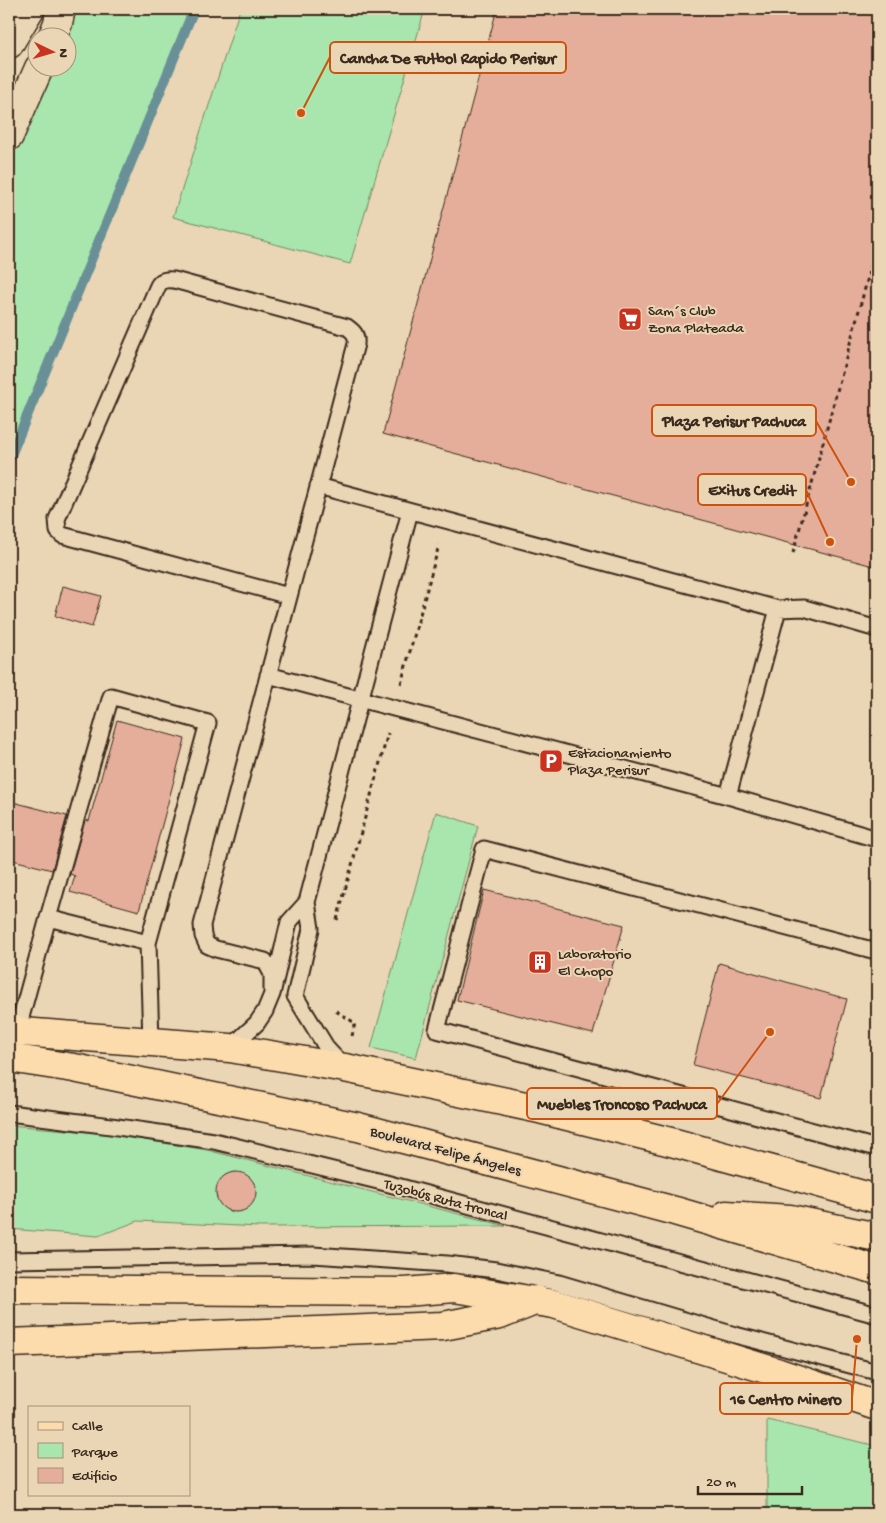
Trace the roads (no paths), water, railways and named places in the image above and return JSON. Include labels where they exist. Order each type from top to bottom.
[{"type":"main road","points":[[13,1032],[230,1048],[345,1068],[544,1110],[675,1143],[877,1198]]},
{"type":"main road","name":"Boulevard Felipe Ángeles","points":[[9,1058],[74,1068],[358,1126],[675,1211],[877,1270]]},
{"type":"main road","points":[[675,1211],[790,1219],[877,1237]]},
{"type":"main road","points":[[9,1289],[405,1292],[454,1288],[537,1300],[596,1316],[770,1370],[877,1406]]},
{"type":"main road","points":[[9,1343],[444,1326],[500,1315],[537,1300]]},
{"type":"street","points":[[9,44],[30,9]]},
{"type":"street","points":[[56,28],[61,9]]},
{"type":"street","points":[[9,136],[35,78]]},
{"type":"lane","points":[[272,994],[272,974],[266,961],[216,949],[207,945],[203,936],[202,925],[356,344],[357,337],[353,331],[347,328],[174,280],[163,280],[159,283],[56,519],[58,531],[62,535],[289,596]]},
{"type":"lane","points":[[318,486],[778,609],[804,608],[877,629]]},
{"type":"lane","points":[[345,1068],[328,1050],[295,996],[311,929],[307,902],[410,511]]},
{"type":"lane","points":[[728,796],[778,609]]},
{"type":"lane","points":[[268,676],[728,796],[877,839]]},
{"type":"lane","points":[[13,1032],[48,918],[111,696],[208,723],[148,943],[151,1042]]},
{"type":"lane","points":[[872,950],[484,849],[437,1030],[877,1148]]},
{"type":"lane","points":[[230,1048],[257,1023],[272,994],[289,922],[307,902]]},
{"type":"lane","points":[[48,918],[148,943]]},
{"type":"lane","name":"Tuzobús Ruta troncal","points":[[9,1113],[214,1141],[382,1182],[877,1315]]},
{"type":"lane","points":[[9,1260],[313,1255],[455,1265],[496,1270],[559,1283],[735,1335],[877,1372]]},
{"type":"waterway","points":[[9,460],[194,9]]},
{"type":"place","name":"Cancha De Futbol Rapido Perisur","points":[[301,113]]},
{"type":"place","name":"Sam´s Club Zona Plateada","points":[[630,319]]},
{"type":"place","name":"Plaza Perisur Pachuca","points":[[851,482]]},
{"type":"place","name":"Exitus Credit","points":[[830,542]]},
{"type":"place","name":"Estacionamiento Plaza Perisur","points":[[551,761]]},
{"type":"place","name":"Laboratorio El Chopo","points":[[540,962]]},
{"type":"place","name":"Muebles Troncoso Pachuca","points":[[770,1032]]},
{"type":"place","name":"16 Centro Minero","points":[[857,1339]]}]
